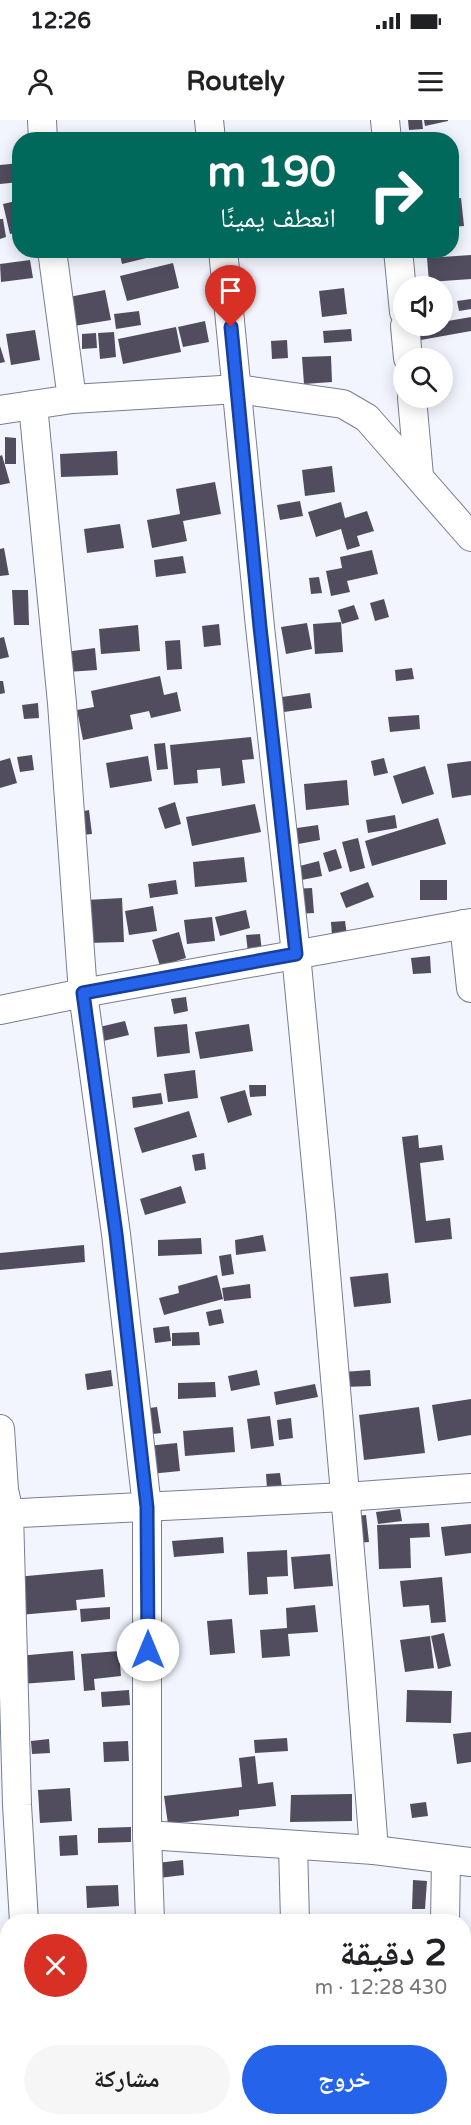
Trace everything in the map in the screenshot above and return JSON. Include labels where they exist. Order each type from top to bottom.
[{"type":"street","points":[[53,258],[72,399]]},
{"type":"street","points":[[224,258],[260,627],[296,954],[360,1667],[374,1850]]},
{"type":"street","points":[[399,258],[401,276]]},
{"type":"street","points":[[0,410],[72,399],[238,389],[343,404],[367,418],[471,537]]},
{"type":"street","points":[[33,405],[62,702],[83,993],[116,1234],[147,1507],[147,1835],[150,1914]]},
{"type":"street","points":[[413,408],[420,476]]},
{"type":"street","points":[[0,1010],[467,923],[471,988]]},
{"type":"street","points":[[0,1429],[24,1914]]},
{"type":"street","points":[[4,1513],[345,1497],[471,1488]]},
{"type":"street","points":[[147,1835],[374,1850],[458,1860],[447,1914]]},
{"type":"street","points":[[293,1845],[295,1914]]},
{"type":"building","points":[[408,120],[422,120],[423,129],[409,130]]},
{"type":"building","points":[[424,120],[448,120],[448,121],[425,126]]},
{"type":"building","points":[[12,164],[12,183],[0,184],[0,165]]},
{"type":"building","points":[[459,198],[461,198],[464,226],[459,226]]},
{"type":"building","points":[[12,202],[12,234],[10,234],[3,204]]},
{"type":"building","points":[[0,219],[3,219],[6,237],[0,239]]},
{"type":"building","points":[[471,255],[471,279],[453,280],[453,276],[428,276],[427,258],[459,258],[459,256]]},
{"type":"building","points":[[121,258],[146,258],[122,264]]},
{"type":"building","points":[[30,260],[33,278],[1,282],[0,264]]},
{"type":"building","points":[[173,263],[179,288],[127,301],[120,276]]},
{"type":"building","points":[[344,288],[347,314],[322,317],[319,291]]},
{"type":"building","points":[[105,290],[111,320],[74,326],[69,297]]},
{"type":"building","points":[[471,299],[471,309],[459,311],[457,301]]},
{"type":"building","points":[[139,311],[141,325],[116,329],[114,314]]},
{"type":"building","points":[[471,317],[471,331],[453,334],[453,320]]},
{"type":"building","points":[[205,321],[209,342],[183,347],[178,327]]},
{"type":"building","points":[[176,327],[181,352],[123,364],[118,339]]},
{"type":"building","points":[[351,329],[352,341],[324,343],[323,331]]},
{"type":"building","points":[[35,330],[40,360],[11,365],[6,334]]},
{"type":"building","points":[[114,332],[116,357],[100,359],[98,333]]},
{"type":"building","points":[[96,333],[97,348],[82,349],[82,334]]},
{"type":"building","points":[[414,336],[443,336],[415,341]]},
{"type":"building","points":[[287,340],[288,358],[272,359],[271,341]]},
{"type":"building","points":[[0,346],[5,362],[0,363]]},
{"type":"building","points":[[331,356],[332,382],[304,384],[302,357]]},
{"type":"building","points":[[5,437],[16,438],[16,464],[5,464]]},
{"type":"building","points":[[117,451],[118,475],[61,477],[60,454]]},
{"type":"building","points":[[2,455],[10,483],[0,485],[0,456]]},
{"type":"building","points":[[332,466],[335,492],[305,496],[302,470]]},
{"type":"building","points":[[215,482],[221,514],[183,521],[187,541],[152,548],[147,520],[180,514],[176,489]]},
{"type":"building","points":[[300,501],[303,516],[280,520],[277,505]]},
{"type":"building","points":[[341,502],[345,518],[367,511],[374,531],[357,536],[360,546],[347,550],[341,529],[316,537],[308,512]]},
{"type":"building","points":[[120,524],[124,548],[87,553],[84,529]]},
{"type":"building","points":[[4,548],[9,575],[0,576],[0,549]]},
{"type":"building","points":[[372,550],[378,574],[347,581],[350,592],[331,596],[326,571],[342,568],[340,557]]},
{"type":"building","points":[[183,556],[186,573],[156,577],[154,560]]},
{"type":"building","points":[[319,577],[322,593],[311,594],[309,578]]},
{"type":"building","points":[[12,590],[28,590],[29,625],[14,625]]},
{"type":"building","points":[[384,599],[389,617],[375,621],[370,603]]},
{"type":"building","points":[[354,605],[359,619],[342,624],[338,610]]},
{"type":"building","points":[[341,622],[343,652],[315,654],[313,624]]},
{"type":"building","points":[[307,623],[312,649],[286,654],[281,627]]},
{"type":"building","points":[[219,624],[221,645],[204,647],[202,626]]},
{"type":"building","points":[[138,625],[140,651],[101,654],[99,629]]},
{"type":"building","points":[[4,637],[9,657],[0,659],[0,638]]},
{"type":"building","points":[[180,640],[182,669],[167,670],[165,641]]},
{"type":"building","points":[[95,648],[97,670],[67,672],[65,652]]},
{"type":"building","points":[[412,668],[414,679],[396,681],[395,670]]},
{"type":"building","points":[[160,676],[164,695],[177,692],[181,711],[151,718],[149,711],[130,715],[133,729],[83,740],[77,710],[94,707],[91,691]]},
{"type":"building","points":[[0,681],[3,681],[5,693],[0,694]]},
{"type":"building","points":[[310,693],[312,708],[284,712],[282,697]]},
{"type":"building","points":[[38,703],[39,718],[24,719],[22,705]]},
{"type":"building","points":[[419,715],[420,729],[390,732],[388,717]]},
{"type":"building","points":[[251,737],[254,759],[242,760],[245,783],[222,786],[220,768],[197,770],[198,783],[174,785],[170,745]]},
{"type":"building","points":[[165,743],[168,769],[157,770],[154,744]]},
{"type":"building","points":[[32,755],[34,770],[20,772],[17,757]]},
{"type":"building","points":[[148,756],[152,781],[110,788],[106,763]]},
{"type":"building","points":[[10,758],[17,783],[0,788],[0,761]]},
{"type":"building","points":[[384,758],[388,773],[374,776],[371,761]]},
{"type":"building","points":[[471,761],[471,795],[452,798],[447,764]]},
{"type":"building","points":[[425,766],[434,794],[402,804],[393,776]]},
{"type":"building","points":[[347,780],[349,805],[306,810],[304,784]]},
{"type":"building","points":[[175,802],[181,824],[165,829],[158,808]]},
{"type":"building","points":[[255,804],[261,832],[192,846],[186,817]]},
{"type":"building","points":[[89,810],[92,834],[81,835],[79,812]]},
{"type":"building","points":[[395,815],[397,828],[368,833],[366,820]]},
{"type":"building","points":[[438,818],[446,844],[372,866],[365,841]]},
{"type":"building","points":[[318,825],[320,840],[293,845],[290,829]]},
{"type":"building","points":[[358,838],[365,868],[350,872],[342,842]]},
{"type":"building","points":[[336,849],[342,868],[329,872],[323,853]]},
{"type":"building","points":[[244,857],[247,882],[195,887],[193,862]]},
{"type":"building","points":[[319,861],[322,876],[291,882],[288,869]]},
{"type":"building","points":[[176,880],[178,894],[150,898],[148,884]]},
{"type":"building","points":[[420,880],[447,880],[447,900],[420,900]]},
{"type":"building","points":[[368,882],[374,897],[346,908],[340,893]]},
{"type":"building","points":[[312,888],[314,913],[294,914],[292,889]]},
{"type":"building","points":[[122,898],[124,942],[87,943],[86,900]]},
{"type":"building","points":[[153,906],[157,931],[129,935],[125,911]]},
{"type":"building","points":[[246,910],[250,928],[220,936],[215,917]]},
{"type":"building","points":[[212,917],[215,941],[187,944],[184,920]]},
{"type":"building","points":[[345,921],[347,935],[332,936],[331,922]]},
{"type":"building","points":[[179,932],[186,958],[160,966],[152,940]]},
{"type":"building","points":[[260,934],[262,952],[248,953],[246,935]]},
{"type":"building","points":[[430,956],[431,973],[413,974],[411,958]]},
{"type":"building","points":[[186,997],[188,1011],[174,1014],[171,999]]},
{"type":"building","points":[[125,1021],[129,1035],[99,1042],[95,1028]]},
{"type":"building","points":[[187,1024],[190,1053],[157,1057],[154,1027]]},
{"type":"building","points":[[249,1024],[253,1051],[200,1059],[195,1032]]},
{"type":"building","points":[[195,1070],[198,1098],[168,1102],[164,1074]]},
{"type":"building","points":[[249,1085],[266,1085],[266,1096],[250,1097]]},
{"type":"building","points":[[245,1090],[252,1115],[228,1123],[220,1097]]},
{"type":"building","points":[[161,1093],[163,1104],[133,1108],[132,1097]]},
{"type":"building","points":[[189,1111],[197,1137],[142,1153],[134,1128]]},
{"type":"building","points":[[418,1135],[419,1148],[442,1145],[444,1160],[420,1163],[426,1221],[450,1218],[452,1239],[415,1243],[402,1137]]},
{"type":"building","points":[[204,1153],[206,1169],[195,1171],[192,1155]]},
{"type":"building","points":[[181,1186],[186,1203],[145,1215],[140,1199]]},
{"type":"building","points":[[263,1235],[266,1251],[236,1255],[235,1240]]},
{"type":"building","points":[[201,1238],[202,1254],[158,1256],[158,1240]]},
{"type":"building","points":[[84,1245],[85,1262],[0,1270],[0,1253]]},
{"type":"building","points":[[231,1254],[234,1274],[222,1276],[219,1256]]},
{"type":"building","points":[[388,1273],[391,1303],[354,1307],[350,1277]]},
{"type":"building","points":[[217,1275],[223,1299],[164,1315],[159,1298],[179,1293],[178,1286]]},
{"type":"building","points":[[250,1284],[251,1298],[224,1301],[222,1288]]},
{"type":"building","points":[[221,1309],[224,1323],[209,1326],[206,1312]]},
{"type":"building","points":[[169,1326],[171,1341],[155,1343],[153,1328]]},
{"type":"building","points":[[199,1332],[200,1345],[172,1346],[172,1333]]},
{"type":"building","points":[[111,1370],[113,1386],[87,1390],[85,1374]]},
{"type":"building","points":[[257,1370],[260,1385],[231,1391],[228,1376]]},
{"type":"building","points":[[370,1370],[371,1386],[344,1387],[343,1372]]},
{"type":"building","points":[[215,1382],[216,1397],[178,1399],[178,1383]]},
{"type":"building","points":[[315,1384],[318,1397],[276,1405],[274,1392]]},
{"type":"building","points":[[471,1399],[471,1435],[438,1441],[432,1405]]},
{"type":"building","points":[[157,1407],[161,1433],[145,1435],[142,1409]]},
{"type":"building","points":[[419,1407],[425,1453],[364,1460],[359,1415]]},
{"type":"building","points":[[270,1416],[274,1446],[251,1449],[247,1419]]},
{"type":"building","points":[[291,1418],[293,1438],[279,1440],[277,1420]]},
{"type":"building","points":[[233,1427],[235,1452],[185,1456],[183,1431]]},
{"type":"building","points":[[177,1443],[180,1471],[150,1474],[147,1446]]},
{"type":"building","points":[[280,1473],[282,1488],[267,1489],[266,1474]]},
{"type":"building","points":[[400,1509],[402,1521],[378,1524],[376,1512]]},
{"type":"building","points":[[366,1515],[369,1542],[358,1543],[355,1516]]},
{"type":"building","points":[[429,1523],[430,1537],[410,1538],[411,1568],[379,1569],[377,1525]]},
{"type":"building","points":[[471,1524],[471,1553],[445,1556],[441,1527]]},
{"type":"building","points":[[223,1537],[224,1553],[174,1557],[172,1541]]},
{"type":"building","points":[[287,1550],[288,1576],[267,1577],[268,1594],[249,1595],[247,1552]]},
{"type":"building","points":[[330,1554],[333,1586],[294,1589],[291,1557]]},
{"type":"building","points":[[103,1569],[105,1597],[76,1600],[77,1610],[19,1615],[16,1577]]},
{"type":"building","points":[[442,1577],[446,1622],[431,1623],[429,1605],[403,1607],[400,1581]]},
{"type":"building","points":[[315,1605],[318,1632],[288,1634],[290,1656],[262,1658],[260,1630],[287,1628],[286,1608]]},
{"type":"building","points":[[110,1607],[110,1619],[81,1622],[80,1609]]},
{"type":"building","points":[[232,1619],[235,1653],[210,1655],[207,1621]]},
{"type":"building","points":[[444,1633],[451,1666],[438,1669],[431,1636]]},
{"type":"building","points":[[430,1636],[434,1668],[405,1672],[400,1640]]},
{"type":"building","points":[[73,1651],[75,1680],[21,1684],[18,1656]]},
{"type":"building","points":[[119,1651],[121,1676],[94,1679],[95,1690],[84,1691],[81,1654]]},
{"type":"building","points":[[129,1690],[130,1705],[102,1707],[101,1692]]},
{"type":"building","points":[[407,1690],[452,1691],[451,1723],[406,1722]]},
{"type":"building","points":[[471,1732],[471,1762],[457,1764],[453,1734]]},
{"type":"building","points":[[287,1738],[288,1751],[255,1753],[254,1740]]},
{"type":"building","points":[[49,1739],[50,1753],[32,1754],[31,1741]]},
{"type":"building","points":[[128,1741],[129,1761],[104,1762],[103,1742]]},
{"type":"building","points":[[255,1756],[258,1784],[273,1782],[276,1806],[239,1810],[239,1816],[168,1824],[164,1796],[242,1787],[239,1758]]},
{"type":"building","points":[[70,1788],[72,1821],[40,1823],[38,1790]]},
{"type":"building","points":[[352,1794],[352,1821],[290,1822],[291,1795]]},
{"type":"building","points":[[426,1802],[428,1816],[412,1818],[410,1804]]},
{"type":"building","points":[[131,1827],[131,1842],[98,1843],[98,1828]]},
{"type":"building","points":[[77,1835],[78,1855],[60,1856],[59,1836]]},
{"type":"building","points":[[183,1860],[184,1875],[150,1879],[148,1864]]},
{"type":"building","points":[[413,1880],[427,1881],[425,1909],[412,1909]]},
{"type":"building","points":[[118,1885],[119,1906],[87,1908],[86,1886]]},
{"type":"route","points":[[148,1650],[147,1507],[116,1234],[83,993],[296,954],[260,627],[231,327]]}]
